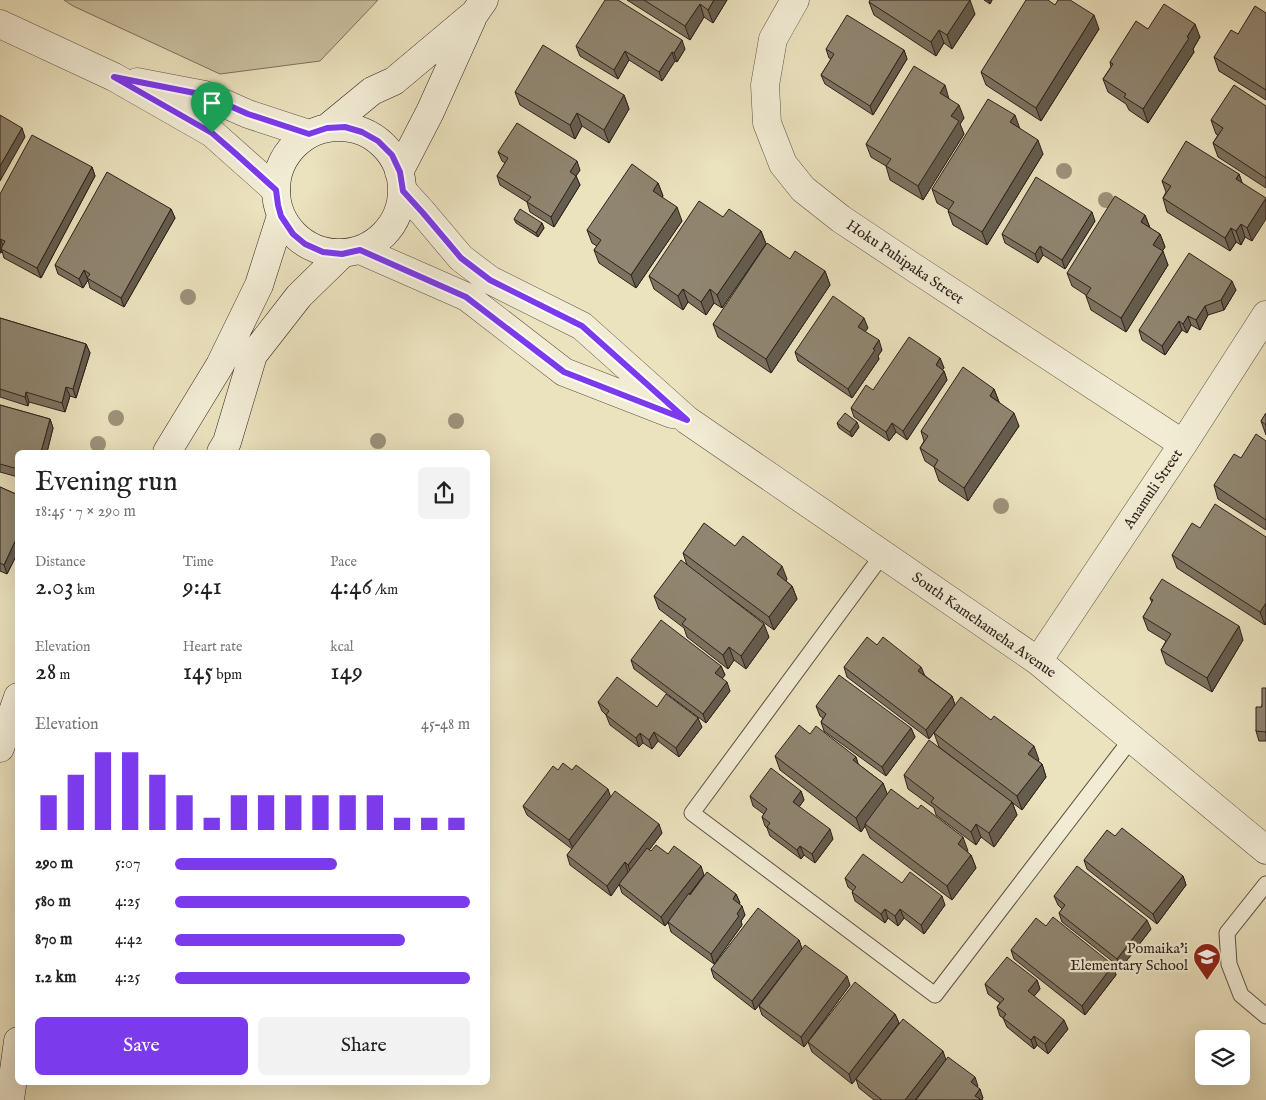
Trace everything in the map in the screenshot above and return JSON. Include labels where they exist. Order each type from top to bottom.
[{"type":"street","name":"Hoku Puhipaka Street","points":[[795,0],[773,39],[765,85],[767,123],[783,164],[803,190],[905,262],[1183,444]]},
{"type":"street","points":[[168,450],[220,365],[259,285],[278,203],[278,174],[284,159],[295,145],[318,131],[372,91],[394,81],[480,6]]},
{"type":"street","points":[[401,182],[430,112],[480,6]]},
{"type":"street","points":[[0,24],[114,77],[212,133],[278,203],[293,234],[305,244],[323,252],[351,252]]},
{"type":"street","points":[[114,77],[205,95],[248,114],[318,131],[345,127],[362,132],[378,141],[392,155],[401,182],[400,211],[390,227],[377,241],[351,252],[300,296],[253,355],[227,442],[222,450]]},
{"type":"street","name":"South Kamehameha Avenue","points":[[401,182],[423,213],[461,258],[490,280],[582,326],[687,420],[1038,661],[1266,850]]},
{"type":"street","name":"South Kamehameha Avenue","points":[[351,252],[466,297],[564,372],[687,420]]},
{"type":"street","name":"Anamuli Street","points":[[1038,661],[1183,444],[1266,315]]},
{"type":"street","points":[[0,748],[15,706]]},
{"type":"street","points":[[10,1100],[15,1063]]},
{"type":"lane","points":[[883,554],[692,813],[935,995],[1132,738]]},
{"type":"lane","points":[[1266,884],[1227,933],[1229,964],[1238,990],[1241,995],[1266,1016]]},
{"type":"shaded area","points":[[64,0],[378,0],[320,61],[220,74],[73,6]]},
{"type":"building","points":[[605,0],[618,0],[682,40],[659,72],[625,51],[614,70],[576,46]]},
{"type":"building","points":[[644,0],[714,0],[708,10],[700,4],[685,26]]},
{"type":"building","points":[[870,0],[970,0],[947,35],[939,30],[931,42],[869,2]]},
{"type":"building","points":[[1026,0],[1048,0],[1055,5],[1058,0],[1070,0],[1094,15],[1036,108],[981,72]]},
{"type":"building","points":[[1164,4],[1195,24],[1187,37],[1189,38],[1143,109],[1124,97],[1126,94],[1103,79],[1113,64],[1110,62],[1136,21],[1148,29]]},
{"type":"building","points":[[1255,6],[1266,13],[1266,90],[1214,57],[1231,30],[1238,34]]},
{"type":"building","points":[[847,15],[904,50],[870,106],[821,75],[834,54],[826,49]]},
{"type":"building","points":[[543,45],[624,95],[604,130],[577,113],[570,125],[515,92]]},
{"type":"building","points":[[914,66],[945,85],[940,93],[959,105],[951,116],[959,121],[918,186],[886,166],[891,159],[866,144]]},
{"type":"building","points":[[1234,85],[1266,106],[1266,178],[1213,143],[1223,128],[1211,120]]},
{"type":"building","points":[[988,99],[1015,115],[1010,122],[1038,140],[982,232],[948,211],[954,202],[932,189]]},
{"type":"building","points":[[0,115],[22,128],[0,166]]},
{"type":"building","points":[[517,123],[577,161],[570,172],[576,176],[551,217],[527,202],[531,197],[497,176],[508,158],[498,152]]},
{"type":"building","points":[[32,135],[92,167],[37,268],[1,249],[5,241],[0,239],[0,194]]},
{"type":"building","points":[[1186,141],[1239,174],[1236,179],[1266,198],[1247,228],[1241,224],[1236,231],[1231,228],[1225,238],[1163,198],[1171,186],[1162,181]]},
{"type":"building","points":[[632,164],[658,183],[653,191],[677,207],[631,275],[594,250],[601,240],[587,230]]},
{"type":"building","points":[[107,172],[171,209],[121,298],[87,278],[90,274],[84,270],[79,279],[55,265]]},
{"type":"building","points":[[1036,177],[1092,212],[1062,260],[1040,246],[1035,254],[1002,234]]},
{"type":"building","points":[[1115,196],[1145,215],[1141,222],[1160,234],[1153,245],[1163,251],[1121,318],[1086,296],[1091,288],[1067,273]]},
{"type":"building","points":[[699,201],[723,217],[729,209],[761,231],[717,295],[710,289],[701,302],[683,289],[678,296],[649,276]]},
{"type":"building","points":[[520,209],[542,223],[536,233],[514,219]]},
{"type":"building","points":[[767,243],[790,259],[795,251],[825,271],[766,359],[713,324]]},
{"type":"building","points":[[1189,253],[1232,281],[1221,300],[1205,306],[1196,320],[1188,316],[1183,324],[1179,321],[1162,346],[1139,330]]},
{"type":"building","points":[[833,296],[864,318],[858,327],[879,340],[873,349],[875,350],[848,389],[795,352]]},
{"type":"building","points":[[0,318],[86,344],[73,389],[66,387],[62,403],[26,392],[25,397],[0,389]]},
{"type":"building","points":[[909,337],[940,358],[936,365],[944,371],[903,431],[892,423],[886,432],[851,408],[866,385],[873,390]]},
{"type":"building","points":[[963,367],[994,389],[990,396],[1014,413],[964,488],[934,467],[938,460],[920,448],[928,436],[921,431]]},
{"type":"building","points":[[0,405],[50,419],[42,450],[15,450],[15,468],[0,464]]},
{"type":"building","points":[[845,413],[857,422],[850,432],[837,423]]},
{"type":"building","points":[[1266,413],[1266,425],[1261,421]]},
{"type":"building","points":[[1256,434],[1266,441],[1266,520],[1214,485],[1234,454],[1241,458]]},
{"type":"building","points":[[0,487],[15,494],[15,541],[4,565],[0,563]]},
{"type":"building","points":[[1215,504],[1266,537],[1266,603],[1260,612],[1172,555],[1192,523],[1200,528]]},
{"type":"building","points":[[704,523],[735,546],[743,536],[782,566],[777,574],[792,586],[769,617],[683,553]]},
{"type":"building","points":[[681,560],[764,624],[741,656],[729,647],[723,655],[682,624],[686,619],[654,596]]},
{"type":"building","points":[[1162,579],[1239,626],[1207,678],[1161,650],[1171,634],[1143,617],[1153,600],[1150,598]]},
{"type":"building","points":[[661,620],[721,666],[715,673],[727,682],[703,714],[631,660]]},
{"type":"building","points":[[867,637],[877,645],[883,637],[921,667],[918,671],[952,696],[926,730],[844,667]]},
{"type":"building","points":[[839,675],[911,728],[882,767],[821,722],[826,714],[816,706]]},
{"type":"building","points":[[617,677],[657,707],[666,694],[698,718],[676,748],[654,732],[649,740],[640,733],[636,738],[606,715],[609,711],[598,702]]},
{"type":"building","points":[[1262,688],[1266,688],[1266,732],[1256,731],[1256,707],[1262,707]]},
{"type":"building","points":[[961,697],[991,720],[994,716],[1034,746],[1028,754],[1042,764],[1017,796],[934,733]]},
{"type":"building","points":[[799,725],[810,734],[816,726],[856,757],[853,760],[883,783],[856,818],[775,756]]},
{"type":"building","points":[[929,740],[1012,802],[989,833],[976,824],[971,832],[931,802],[934,798],[904,775]]},
{"type":"building","points":[[563,763],[572,770],[576,765],[608,789],[569,840],[523,806],[553,766],[558,770]]},
{"type":"building","points":[[771,768],[801,791],[793,802],[830,829],[812,854],[800,846],[797,850],[767,827],[770,823],[762,817],[767,809],[750,796]]},
{"type":"building","points":[[891,789],[918,809],[921,805],[963,837],[958,844],[971,855],[947,886],[865,824]]},
{"type":"building","points":[[615,791],[659,824],[628,865],[625,862],[607,886],[567,855]]},
{"type":"building","points":[[1122,828],[1183,876],[1153,914],[1084,860],[1107,830],[1115,836]]},
{"type":"building","points":[[656,845],[668,854],[674,846],[701,866],[661,917],[619,884],[647,848],[651,851]]},
{"type":"building","points":[[863,854],[902,883],[910,872],[942,896],[921,925],[900,909],[895,916],[885,909],[881,914],[852,892],[856,887],[845,878]]},
{"type":"building","points":[[1077,866],[1147,920],[1117,959],[1059,913],[1065,905],[1054,896]]},
{"type":"building","points":[[707,872],[736,894],[733,899],[742,906],[737,914],[739,916],[711,954],[668,922]]},
{"type":"building","points":[[758,908],[799,940],[752,1001],[711,969]]},
{"type":"building","points":[[1053,917],[1113,965],[1082,1006],[1011,950],[1036,918],[1046,926]]},
{"type":"building","points":[[805,945],[847,976],[801,1037],[759,1006]]},
{"type":"building","points":[[1007,957],[1037,980],[1028,991],[1064,1020],[1045,1044],[1034,1036],[1031,1040],[1003,1018],[1006,1014],[997,1007],[1004,999],[985,984]]},
{"type":"building","points":[[855,982],[895,1014],[849,1074],[808,1042]]},
{"type":"building","points":[[903,1019],[943,1051],[905,1100],[882,1100],[856,1079]]},
{"type":"building","points":[[948,1057],[975,1077],[971,1082],[980,1089],[975,1096],[980,1099],[916,1100]]},
{"type":"place","name":"Pomaika'i Elementary School","points":[[1207,981]]},
{"type":"route","points":[[114,77],[205,95],[248,114],[309,134],[327,128],[345,127],[362,132],[378,141],[392,155],[400,172],[403,191],[461,258],[490,280],[582,326],[687,420],[564,372],[466,297],[360,250],[342,254],[323,252],[305,244],[293,234],[281,216],[276,190],[212,133],[114,77]]}]
